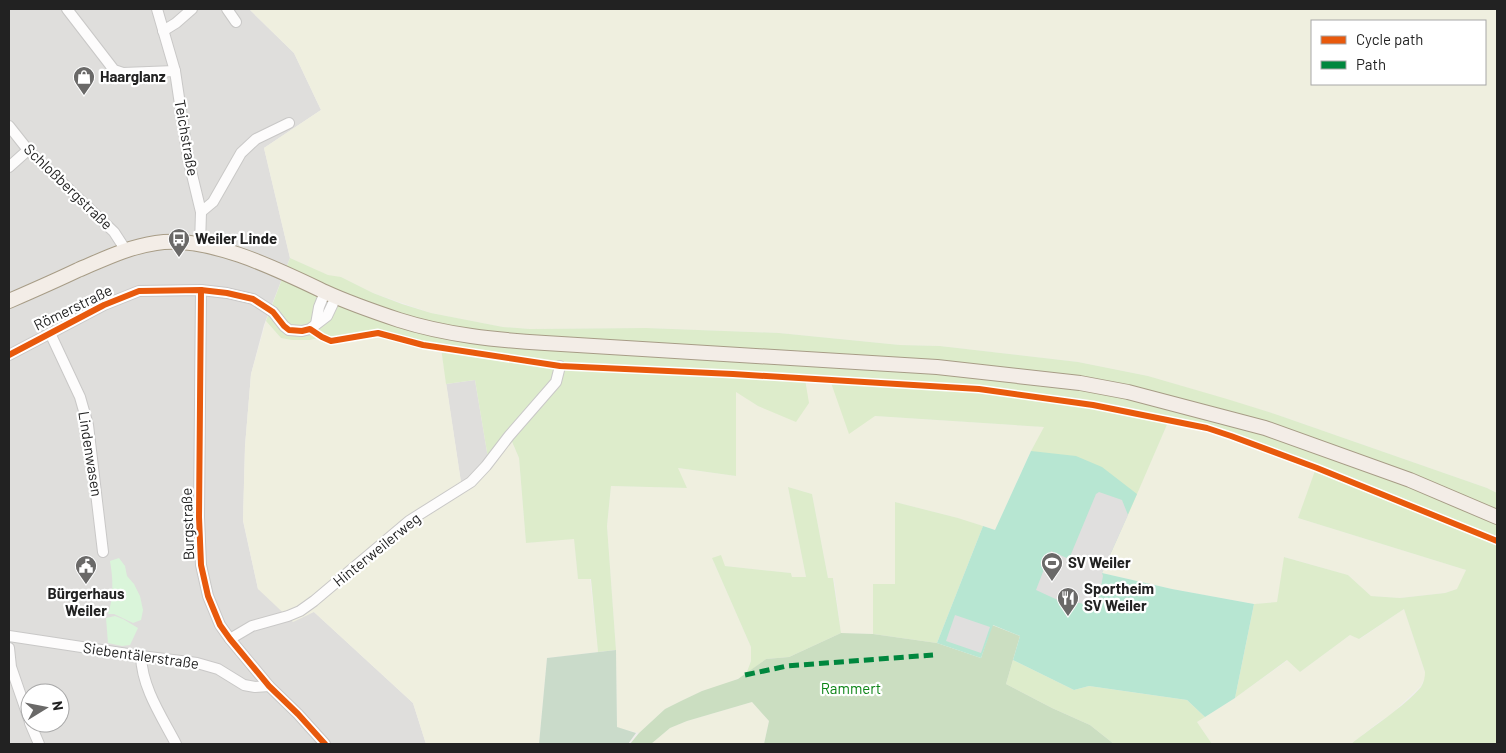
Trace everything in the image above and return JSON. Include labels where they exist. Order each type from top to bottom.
[{"type":"main road","points":[[9,301],[125,250],[158,243],[200,245],[254,260],[331,295],[401,321],[459,334],[500,340],[937,367],[1080,383],[1128,392],[1265,428],[1410,480],[1497,517]]},
{"type":"street","points":[[67,9],[114,70],[123,73],[175,71]]},
{"type":"street","name":"Teichstraße","points":[[157,9],[175,71],[188,158],[201,212],[200,245]]},
{"type":"street","points":[[163,31],[192,9]]},
{"type":"street","points":[[227,9],[236,22]]},
{"type":"street","points":[[201,212],[213,202],[241,154],[256,139],[289,123]]},
{"type":"street","name":"Schloßbergstraße","points":[[9,126],[28,150],[114,232],[125,250]]},
{"type":"street","points":[[9,167],[28,150]]},
{"type":"street","name":"Römerstraße","points":[[9,354],[104,305],[139,291],[201,290],[253,299],[273,312],[289,330],[302,331],[310,329],[316,324],[319,306],[331,295]]},
{"type":"street","name":"Burgstraße","points":[[201,290],[198,517],[201,565],[208,596],[220,625],[230,639],[269,686],[298,714],[324,744]]},
{"type":"street","name":"Lindenwasen","points":[[50,333],[80,397],[88,425],[104,552]]},
{"type":"street","name":"Hinterweilerweg","points":[[230,639],[252,626],[288,616],[307,606],[409,521],[471,482],[556,382],[560,366]]},
{"type":"street","name":"Siebentälerstraße","points":[[9,636],[197,663],[218,669],[244,685],[255,687],[269,686]]},
{"type":"street","points":[[9,648],[11,667],[20,693]]},
{"type":"street","points":[[141,656],[141,670],[146,685],[176,744]]},
{"type":"shaded area","points":[[9,9],[249,9],[294,53],[321,110],[264,148],[290,258],[264,325],[251,374],[245,446],[243,521],[258,589],[314,612],[413,703],[426,744],[9,744]]},
{"type":"shaded area","points":[[475,380],[489,464],[462,489],[446,384]]},
{"type":"shaded area","points":[[1099,492],[1122,500],[1128,515],[1102,573],[1097,608],[1080,603],[1062,602],[1036,590],[1051,551],[1069,559],[1096,494]]},
{"type":"shaded area","points":[[955,615],[990,627],[981,653],[946,641]]},
{"type":"green space","points":[[249,9],[1497,9],[1497,493],[1275,414],[1148,376],[1078,362],[940,346],[900,345],[779,333],[646,328],[530,329],[503,327],[431,313],[373,293],[341,277],[334,278],[290,258],[264,148],[321,110],[294,53]]},
{"type":"green space","points":[[290,258],[328,275],[341,277],[373,293],[402,304],[431,313],[503,327],[530,329],[646,328],[779,333],[900,345],[940,346],[1078,362],[1148,376],[1227,399],[1487,488],[1497,493],[1497,744],[1351,744],[1406,702],[1421,687],[1425,678],[1425,672],[1404,609],[1359,639],[1350,635],[1300,672],[1287,660],[1235,698],[1254,604],[1277,602],[1284,557],[1348,575],[1371,596],[1400,598],[1445,593],[1457,589],[1466,570],[1298,518],[1316,468],[1207,428],[1169,420],[1128,515],[1031,451],[1044,427],[875,416],[849,434],[830,380],[805,379],[809,403],[796,422],[758,406],[736,392],[736,476],[678,468],[687,488],[611,486],[607,526],[616,650],[598,652],[591,579],[578,579],[574,539],[526,543],[519,458],[510,437],[489,464],[475,380],[446,384],[441,348],[378,333],[331,341],[322,337],[310,340],[281,338],[266,321]]},
{"type":"green space","points":[[266,321],[281,338],[310,340],[322,337],[331,341],[378,333],[441,348],[462,489],[509,436],[519,458],[526,543],[574,538],[578,579],[590,579],[598,652],[547,658],[539,744],[426,744],[413,703],[314,612],[293,622],[258,589],[243,520],[245,446],[251,374]]},
{"type":"green space","points":[[805,379],[830,380],[875,416],[1045,427],[1031,451],[995,530],[958,518],[895,502],[895,585],[873,584],[873,634],[841,633],[834,579],[828,578],[812,494],[788,487],[806,577],[792,577],[791,573],[725,566],[712,558],[751,647],[751,661],[745,675],[729,683],[702,691],[665,709],[639,733],[617,728],[616,650],[607,526],[611,486],[687,488],[677,468],[736,476],[736,391],[758,406]]},
{"type":"green space","points":[[1169,420],[1207,428],[1317,468],[1298,518],[1466,570],[1458,589],[1445,593],[1400,598],[1371,596],[1348,575],[1285,557],[1277,602],[1254,604],[1172,589],[1102,573]]},
{"type":"green space","name":"SV Weiler","points":[[1031,451],[1076,456],[1102,467],[1137,494],[1102,573],[1172,589],[1254,604],[1235,698],[1205,717],[1187,700],[1089,686],[1074,690],[1013,660],[1020,636],[993,625],[981,658],[937,643],[983,526],[995,530]]},
{"type":"green space","points":[[788,487],[812,494],[828,578],[833,578],[841,633],[789,657],[766,659],[746,674],[751,661],[751,647],[712,558],[721,555],[725,566],[791,573],[792,577],[806,577]]},
{"type":"green space","points":[[895,502],[983,526],[937,643],[873,634],[873,584],[895,584]]},
{"type":"green space","points":[[119,558],[125,566],[127,576],[134,584],[140,596],[143,610],[141,620],[133,623],[114,614],[108,614],[112,588],[110,561]]},
{"type":"green space","points":[[1404,609],[1425,672],[1425,678],[1421,686],[1389,716],[1351,744],[1212,744],[1197,722],[1235,698],[1288,660],[1300,672],[1350,635],[1360,639]]},
{"type":"green space","points":[[115,616],[138,628],[130,645],[122,646],[108,643],[106,618]]},
{"type":"green space","name":"Rammert","points":[[992,625],[1020,636],[1006,684],[1090,725],[1114,744],[764,744],[769,721],[752,702],[687,721],[670,728],[651,744],[630,744],[665,709],[702,691],[738,679],[766,659],[789,657],[841,633],[873,634],[937,643],[981,658]]},
{"type":"green space","points":[[616,650],[617,727],[636,733],[628,744],[539,744],[547,658]]},
{"type":"green space","points":[[1013,660],[1074,690],[1089,686],[1187,700],[1205,717],[1197,722],[1212,744],[1114,744],[1090,725],[1006,684]]},
{"type":"green space","points":[[752,702],[769,721],[764,744],[651,744],[670,728],[687,721]]},
{"type":"marked path","points":[[745,675],[787,666],[933,655]]},
{"type":"cycle path","points":[[201,290],[199,517],[201,565],[208,596],[220,625],[230,639],[269,686],[325,744]]},
{"type":"cycle path","points":[[9,355],[104,305],[139,291],[201,290],[227,293],[253,299],[273,312],[289,330],[302,331],[310,329],[331,341],[378,333],[423,345],[560,366],[979,389],[1093,405],[1207,428],[1231,436],[1317,468],[1497,541]]},
{"type":"place","name":"Haarglanz","points":[[84,96]]},
{"type":"place","name":"Weiler Linde","points":[[179,258]]},
{"type":"place","name":"SV Weiler","points":[[1052,582]]},
{"type":"place","name":"Bürgerhaus Weiler","points":[[86,585]]},
{"type":"place","name":"Sportheim SV Weiler","points":[[1068,617]]}]
